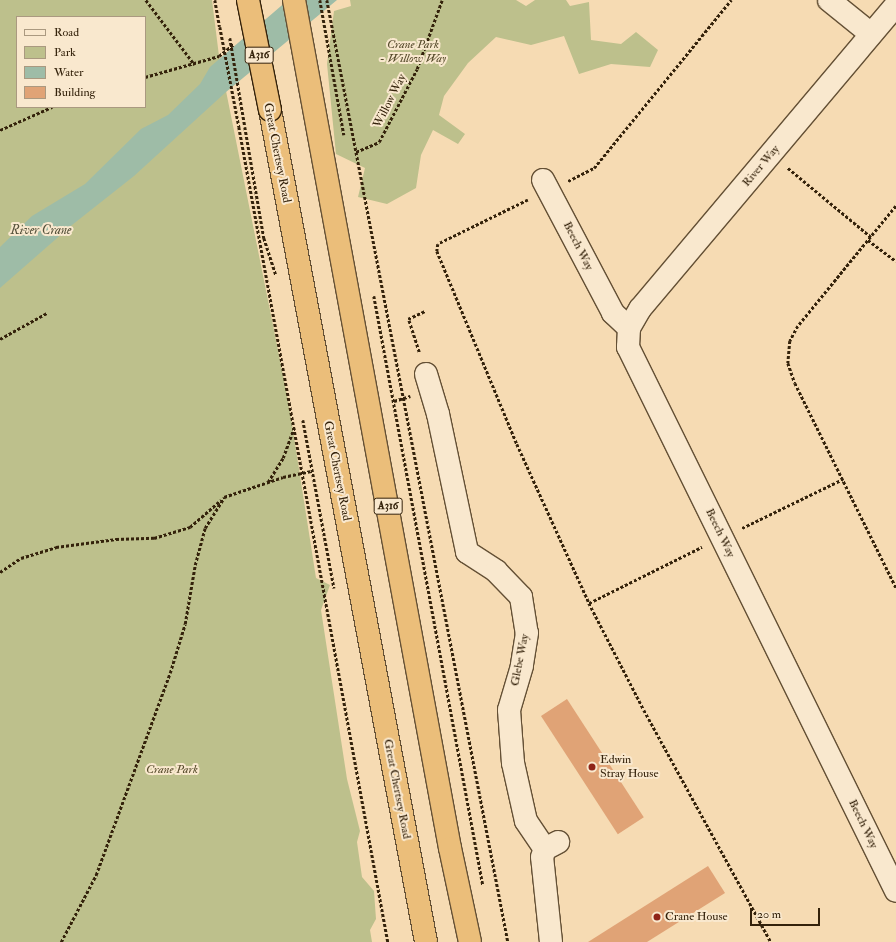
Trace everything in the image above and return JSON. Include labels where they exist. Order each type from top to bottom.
[{"type":"highway","name":"Great Chertsey Road","points":[[248,0],[426,942]]},
{"type":"highway","name":"A316","points":[[294,0],[450,848],[470,942]]},
{"type":"street","points":[[829,0],[871,34]]},
{"type":"street","name":"River Way","points":[[629,328],[640,309],[896,5]]},
{"type":"street","name":"Beech Way","points":[[546,185],[613,313],[629,328],[628,347],[896,891]]},
{"type":"street","name":"Glebe Way","points":[[426,374],[438,414],[467,552],[496,570],[521,597],[527,633],[522,666],[509,710],[513,763],[526,821],[552,845],[542,857],[552,942]]},
{"type":"path","points":[[146,0],[195,65]]},
{"type":"path","points":[[215,0],[240,127],[388,942]]},
{"type":"path","points":[[320,0],[345,139]]},
{"type":"path","points":[[327,0],[508,942]]},
{"type":"path","name":"Willow Way","points":[[356,152],[379,142],[416,69],[442,0]]},
{"type":"path","points":[[731,0],[594,168],[546,185],[438,244],[437,251],[517,444],[590,603],[644,710],[771,942]]},
{"type":"path","points":[[229,33],[264,238],[278,281]]},
{"type":"path","points":[[146,77],[195,65],[219,56]]},
{"type":"path","points":[[0,130],[50,108]]},
{"type":"path","points":[[772,154],[896,261]]},
{"type":"path","points":[[896,206],[798,326],[790,341],[788,356],[788,363],[795,384],[896,587]]},
{"type":"path","points":[[374,295],[484,889]]},
{"type":"path","points":[[424,312],[408,318],[426,374]]},
{"type":"path","points":[[0,339],[47,313]]},
{"type":"path","points":[[302,417],[334,589]]},
{"type":"path","points":[[268,483],[283,458],[294,427]]},
{"type":"path","points":[[0,572],[21,558],[56,547],[116,539],[154,538],[190,527],[224,497],[312,471]]},
{"type":"path","points":[[722,537],[780,512],[843,479]]},
{"type":"path","points":[[61,942],[96,875],[122,810],[185,624],[195,565],[205,528],[224,497]]},
{"type":"path","points":[[590,603],[681,558]]},
{"type":"green space","name":"Crane Park","points":[[0,0],[212,0],[219,56],[289,405],[316,578],[330,585],[321,610],[347,779],[360,831],[357,842],[362,877],[374,891],[376,919],[370,930],[372,942],[0,942]]},
{"type":"green space","name":"Crane Park - Willow Way","points":[[350,0],[516,0],[526,6],[535,0],[566,0],[570,6],[589,2],[591,40],[621,44],[636,32],[658,50],[650,67],[611,64],[579,74],[564,36],[531,45],[496,37],[468,63],[444,96],[439,115],[465,134],[458,144],[433,130],[421,155],[416,188],[387,204],[358,197],[365,168],[336,154],[327,64],[334,11],[351,6]]},
{"type":"water","name":"River Crane","points":[[288,0],[337,0],[226,92],[134,176],[72,225],[0,288],[0,247],[32,216],[85,184],[141,129],[168,115],[200,84],[210,67]]},
{"type":"building","name":"Edwin Stray House","points":[[567,699],[644,817],[618,834],[541,716]]},
{"type":"building","name":"Crane House","points":[[708,866],[725,893],[647,942],[588,942]]},
{"type":"place","name":"Edwin Stray House","points":[[592,767]]},
{"type":"place","name":"Crane House","points":[[657,917]]}]
